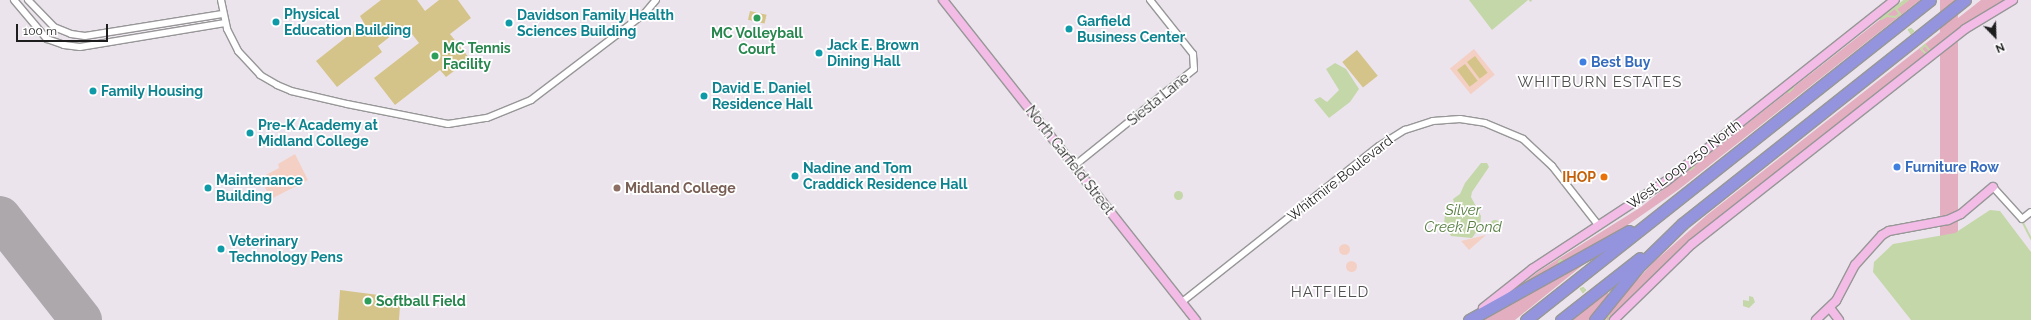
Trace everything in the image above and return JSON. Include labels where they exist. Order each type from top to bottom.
[{"type":"highway","points":[[1526,320],[1930,0]]},
{"type":"highway","points":[[1561,320],[1965,0]]},
{"type":"highway","points":[[1938,21],[1972,0]]},
{"type":"highway","points":[[1468,320],[1601,248],[1696,186]]},
{"type":"highway","points":[[1595,320],[1638,267],[1675,230]]},
{"type":"main road","name":"North Garfield Street","points":[[944,0],[1196,320]]},
{"type":"main road","name":"West Loop 250 North","points":[[1468,320],[1532,269],[1664,182],[1895,0]]},
{"type":"main road","points":[[1614,320],[1692,244],[1965,29],[2013,0]]},
{"type":"main road","points":[[1816,320],[1830,308],[1855,265],[1882,236],[1889,231],[1948,220],[1961,214],[1993,187]]},
{"type":"main road","points":[[1830,308],[1839,320]]},
{"type":"street","points":[[14,0],[47,39],[64,46],[80,47],[225,23]]},
{"type":"street","points":[[28,0],[54,27],[71,34],[85,36],[222,14]]},
{"type":"street","points":[[221,0],[222,14],[225,23],[238,51],[260,75],[286,89],[404,117],[448,124],[487,118],[531,100],[645,13],[656,0]]},
{"type":"street","name":"Siesta Lane","points":[[1074,166],[1194,69],[1193,54],[1150,0]]},
{"type":"street","name":"Whitmire Boulevard","points":[[1182,302],[1379,146],[1405,130],[1433,121],[1460,119],[1485,123],[1523,139],[1552,166],[1599,226]]},
{"type":"street","points":[[1993,187],[2022,218],[2031,212]]},
{"type":"shaded area","name":"MC Tennis Facility","points":[[381,0],[417,0],[425,11],[439,0],[458,0],[471,18],[450,34],[470,59],[446,77],[440,70],[395,105],[374,78],[419,43],[405,25],[378,46],[382,52],[337,87],[316,61],[364,23],[360,16]]},
{"type":"shaded area","points":[[1905,0],[1920,0],[1678,190],[1619,231],[1519,286],[1539,271],[1641,207]]},
{"type":"shaded area","points":[[1940,0],[1958,0],[1958,320],[1940,320]]},
{"type":"shaded area","points":[[1981,0],[2005,0],[1932,49],[1688,243],[1609,320],[1599,320],[1654,262],[1707,215]]},
{"type":"shaded area","name":"MC Volleyball Court","points":[[750,11],[767,15],[765,24],[748,20]]},
{"type":"shaded area","points":[[1474,49],[1495,75],[1471,94],[1450,69]]},
{"type":"shaded area","points":[[1357,50],[1378,76],[1363,88],[1342,62]]},
{"type":"shaded area","points":[[1475,56],[1488,73],[1480,79],[1467,62]]},
{"type":"shaded area","points":[[1465,64],[1478,81],[1470,87],[1457,70]]},
{"type":"shaded area","points":[[295,154],[308,180],[271,199],[260,178],[279,168],[278,164]]},
{"type":"shaded area","points":[[1486,235],[1469,250],[1461,241]]},
{"type":"shaded area","points":[[1344,243],[1348,245],[1350,249],[1348,253],[1344,255],[1340,253],[1338,249],[1340,245]]},
{"type":"shaded area","points":[[1349,261],[1353,261],[1355,262],[1355,270],[1349,271],[1346,268],[1346,264]]},
{"type":"shaded area","points":[[1581,262],[1583,265],[1515,320],[1481,320]]},
{"type":"shaded area","name":"Softball Field","points":[[340,290],[394,297],[400,306],[399,320],[338,320]]},
{"type":"shaded area","points":[[1607,292],[1612,298],[1592,320],[1570,320]]},
{"type":"water","points":[[1469,0],[1528,0],[1492,30]]},
{"type":"water","points":[[1335,63],[1346,69],[1359,89],[1350,102],[1329,118],[1314,100],[1320,97],[1327,102],[1339,90],[1326,69]]},
{"type":"water","name":"Silver Creek Pond","points":[[1481,163],[1487,163],[1489,167],[1472,192],[1471,197],[1481,216],[1480,227],[1472,238],[1451,236],[1444,224],[1445,214],[1454,202],[1453,199],[1460,194],[1465,183]]},
{"type":"water","points":[[1178,190],[1183,195],[1178,200],[1173,195]]},
{"type":"water","points":[[1990,210],[2000,211],[2031,252],[2031,320],[1911,320],[1873,272],[1874,262],[1893,244],[1955,233]]},
{"type":"water","points":[[1495,220],[1500,225],[1495,230],[1490,225]]},
{"type":"water","points":[[1749,296],[1753,297],[1755,302],[1749,308],[1743,306],[1743,300],[1749,301]]},
{"type":"waterway","points":[[1905,0],[1881,19],[1887,16],[1895,17],[1900,14],[1896,9],[1908,0]]},
{"type":"waterway","points":[[1987,11],[1992,8]]},
{"type":"waterway","points":[[1911,29],[1913,31],[1911,33],[1909,30],[1911,29]]},
{"type":"waterway","points":[[1925,45],[1930,51],[1926,54],[1921,49],[1925,45]]},
{"type":"waterway","points":[[1789,92],[1793,88]]},
{"type":"waterway","points":[[1690,170],[1694,167]]},
{"type":"waterway","points":[[2022,221],[2031,239]]},
{"type":"waterway","points":[[1561,260],[1563,263],[1560,264],[1559,262],[1561,260]]},
{"type":"waterway","points":[[1583,288],[1585,290],[1583,292],[1581,289],[1583,288]]},
{"type":"waterway","points":[[1606,320],[1606,315],[1611,317],[1609,320]]},
{"type":"runway","points":[[0,217],[81,320]]},
{"type":"place","name":"MC Volleyball Court","points":[[757,18]]},
{"type":"place","name":"Physical Education Building","points":[[276,22]]},
{"type":"place","name":"Davidson Family Health Sciences Building","points":[[509,23]]},
{"type":"place","name":"Garfield Business Center","points":[[1069,29]]},
{"type":"place","name":"Jack E. Brown Dining Hall","points":[[819,53]]},
{"type":"place","name":"MC Tennis Facility","points":[[435,56]]},
{"type":"place","name":"Best Buy","points":[[1583,62]]},
{"type":"place","name":"Family Housing","points":[[93,91]]},
{"type":"place","name":"David E. Daniel Residence Hall","points":[[704,96]]},
{"type":"place","name":"Pre-K Academy at Midland College","points":[[250,133]]},
{"type":"place","name":"Furniture Row","points":[[1897,167]]},
{"type":"place","name":"Nadine and Tom Craddick Residence Hall","points":[[795,176]]},
{"type":"place","name":"IHOP","points":[[1604,177]]},
{"type":"place","name":"Maintenance Building","points":[[208,188]]},
{"type":"place","name":"Midland College","points":[[617,188]]},
{"type":"place","name":"Veterinary Technology Pens","points":[[221,249]]},
{"type":"place","name":"Softball Field","points":[[368,301]]},
{"type":"district","name":"WHITBURN ESTATES","points":[[1600,83]]},
{"type":"district","name":"HATFIELD","points":[[1330,293]]}]
